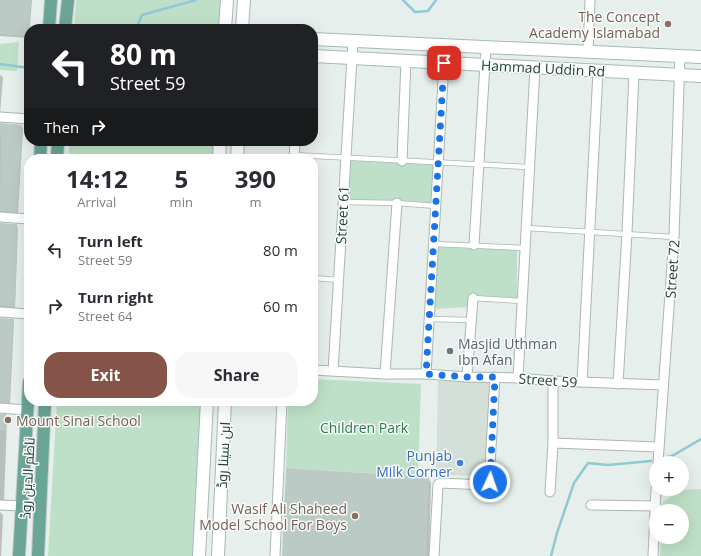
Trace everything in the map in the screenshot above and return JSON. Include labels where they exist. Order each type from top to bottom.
[{"type":"main road","points":[[49,24],[51,0]]},
{"type":"main road","points":[[66,24],[68,0]]},
{"type":"main road","name":"ناظم الدین روڈ","points":[[19,554],[27,406]]},
{"type":"main road","name":"ناظم الدین روڈ","points":[[38,554],[46,406]]},
{"type":"main road","points":[[19,554],[38,554]]},
{"type":"street","points":[[225,24],[227,0]]},
{"type":"street","points":[[242,24],[244,0]]},
{"type":"street","points":[[588,52],[590,0]]},
{"type":"street","name":"Hammad Uddin Rd","points":[[318,39],[701,57]]},
{"type":"street","name":"Street 61","points":[[333,371],[353,41]]},
{"type":"street","points":[[474,245],[486,47]]},
{"type":"street","name":"Hammad Uddin Rd","points":[[318,56],[701,76]]},
{"type":"street","name":"Street 72","points":[[658,456],[674,237],[680,56]]},
{"type":"street","points":[[402,160],[406,61]]},
{"type":"street","points":[[426,374],[444,63]]},
{"type":"street","points":[[518,378],[534,68]]},
{"type":"street","points":[[582,382],[591,231],[598,71]]},
{"type":"street","points":[[618,384],[627,233],[634,73]]},
{"type":"street","points":[[0,117],[24,119]]},
{"type":"street","points":[[385,374],[397,203]]},
{"type":"street","points":[[0,217],[24,219]]},
{"type":"street","points":[[467,377],[473,298]]},
{"type":"street","points":[[0,312],[24,314]]},
{"type":"street","name":"Street 59","points":[[318,370],[663,385]]},
{"type":"street","points":[[434,556],[438,485],[440,483],[489,484],[495,377]]},
{"type":"street","points":[[550,492],[553,443],[552,381]]},
{"type":"street","name":"ابن سینا روڈ","points":[[199,556],[207,406]]},
{"type":"street","name":"ابن سینا روڈ","points":[[218,556],[226,406]]},
{"type":"street","points":[[275,556],[282,406]]},
{"type":"street","points":[[0,408],[27,410]]},
{"type":"street","points":[[553,443],[658,447]]},
{"type":"street","points":[[0,505],[22,506]]},
{"type":"street","points":[[591,505],[649,506]]},
{"type":"street","points":[[653,556],[654,544]]},
{"type":"lane","points":[[318,157],[402,160],[529,167]]},
{"type":"lane","points":[[343,202],[397,203],[436,206]]},
{"type":"lane","points":[[526,228],[674,237]]},
{"type":"lane","points":[[434,244],[525,248]]},
{"type":"lane","points":[[318,278],[339,280]]},
{"type":"lane","points":[[473,298],[522,301]]},
{"type":"lane","points":[[429,319],[472,320]]},
{"type":"shaded area","points":[[438,381],[492,382],[491,476],[436,475]]},
{"type":"green space","points":[[76,0],[222,0],[221,24],[74,24]]},
{"type":"green space","points":[[19,42],[17,71],[0,70],[0,44]]},
{"type":"green space","points":[[69,146],[215,146],[214,154],[69,154]]},
{"type":"green space","points":[[348,159],[434,164],[432,204],[345,199]]},
{"type":"green space","points":[[436,247],[517,250],[517,298],[471,296],[469,307],[433,309]]},
{"type":"green space","name":"Children Park","points":[[318,379],[421,384],[418,476],[286,468],[288,406],[318,406]]},
{"type":"green space","points":[[57,406],[203,406],[195,556],[48,556]]},
{"type":"green space","points":[[701,489],[701,556],[660,556],[661,544],[689,544],[689,504],[663,504],[663,502],[672,496],[689,496],[689,490]]},
{"type":"building","points":[[0,0],[31,0],[30,24],[24,24],[24,36],[0,34]]},
{"type":"building","points":[[0,123],[22,125],[17,212],[0,211]]},
{"type":"building","points":[[0,223],[17,224],[15,307],[0,306]]},
{"type":"building","points":[[0,318],[14,319],[9,403],[0,402]]},
{"type":"building","points":[[0,414],[6,414],[6,430],[0,430]]},
{"type":"building","name":"Wasif Ali Shaheed Model School For Boys","points":[[286,468],[429,477],[426,556],[282,556]]},
{"type":"waterway","points":[[138,24],[142,15],[196,0]]},
{"type":"waterway","points":[[403,0],[415,12],[428,11],[436,0]]},
{"type":"waterway","points":[[0,64],[24,67]]},
{"type":"waterway","points":[[672,456],[701,439]]},
{"type":"waterway","points":[[551,556],[574,483],[588,463],[608,465],[649,461]]},
{"type":"place","name":"The Concept Academy Islamabad","points":[[668,24]]},
{"type":"place","name":"Masjid Uthman Ibn Afan","points":[[450,351]]},
{"type":"place","name":"Mount Sinai School","points":[[8,420]]},
{"type":"place","name":"Punjab Milk Corner","points":[[460,463]]},
{"type":"place","name":"Wasif Ali Shaheed Model School For Boys","points":[[355,516]]},
{"type":"route","points":[[444,63],[426,374],[467,377],[495,377],[490,482]]}]
